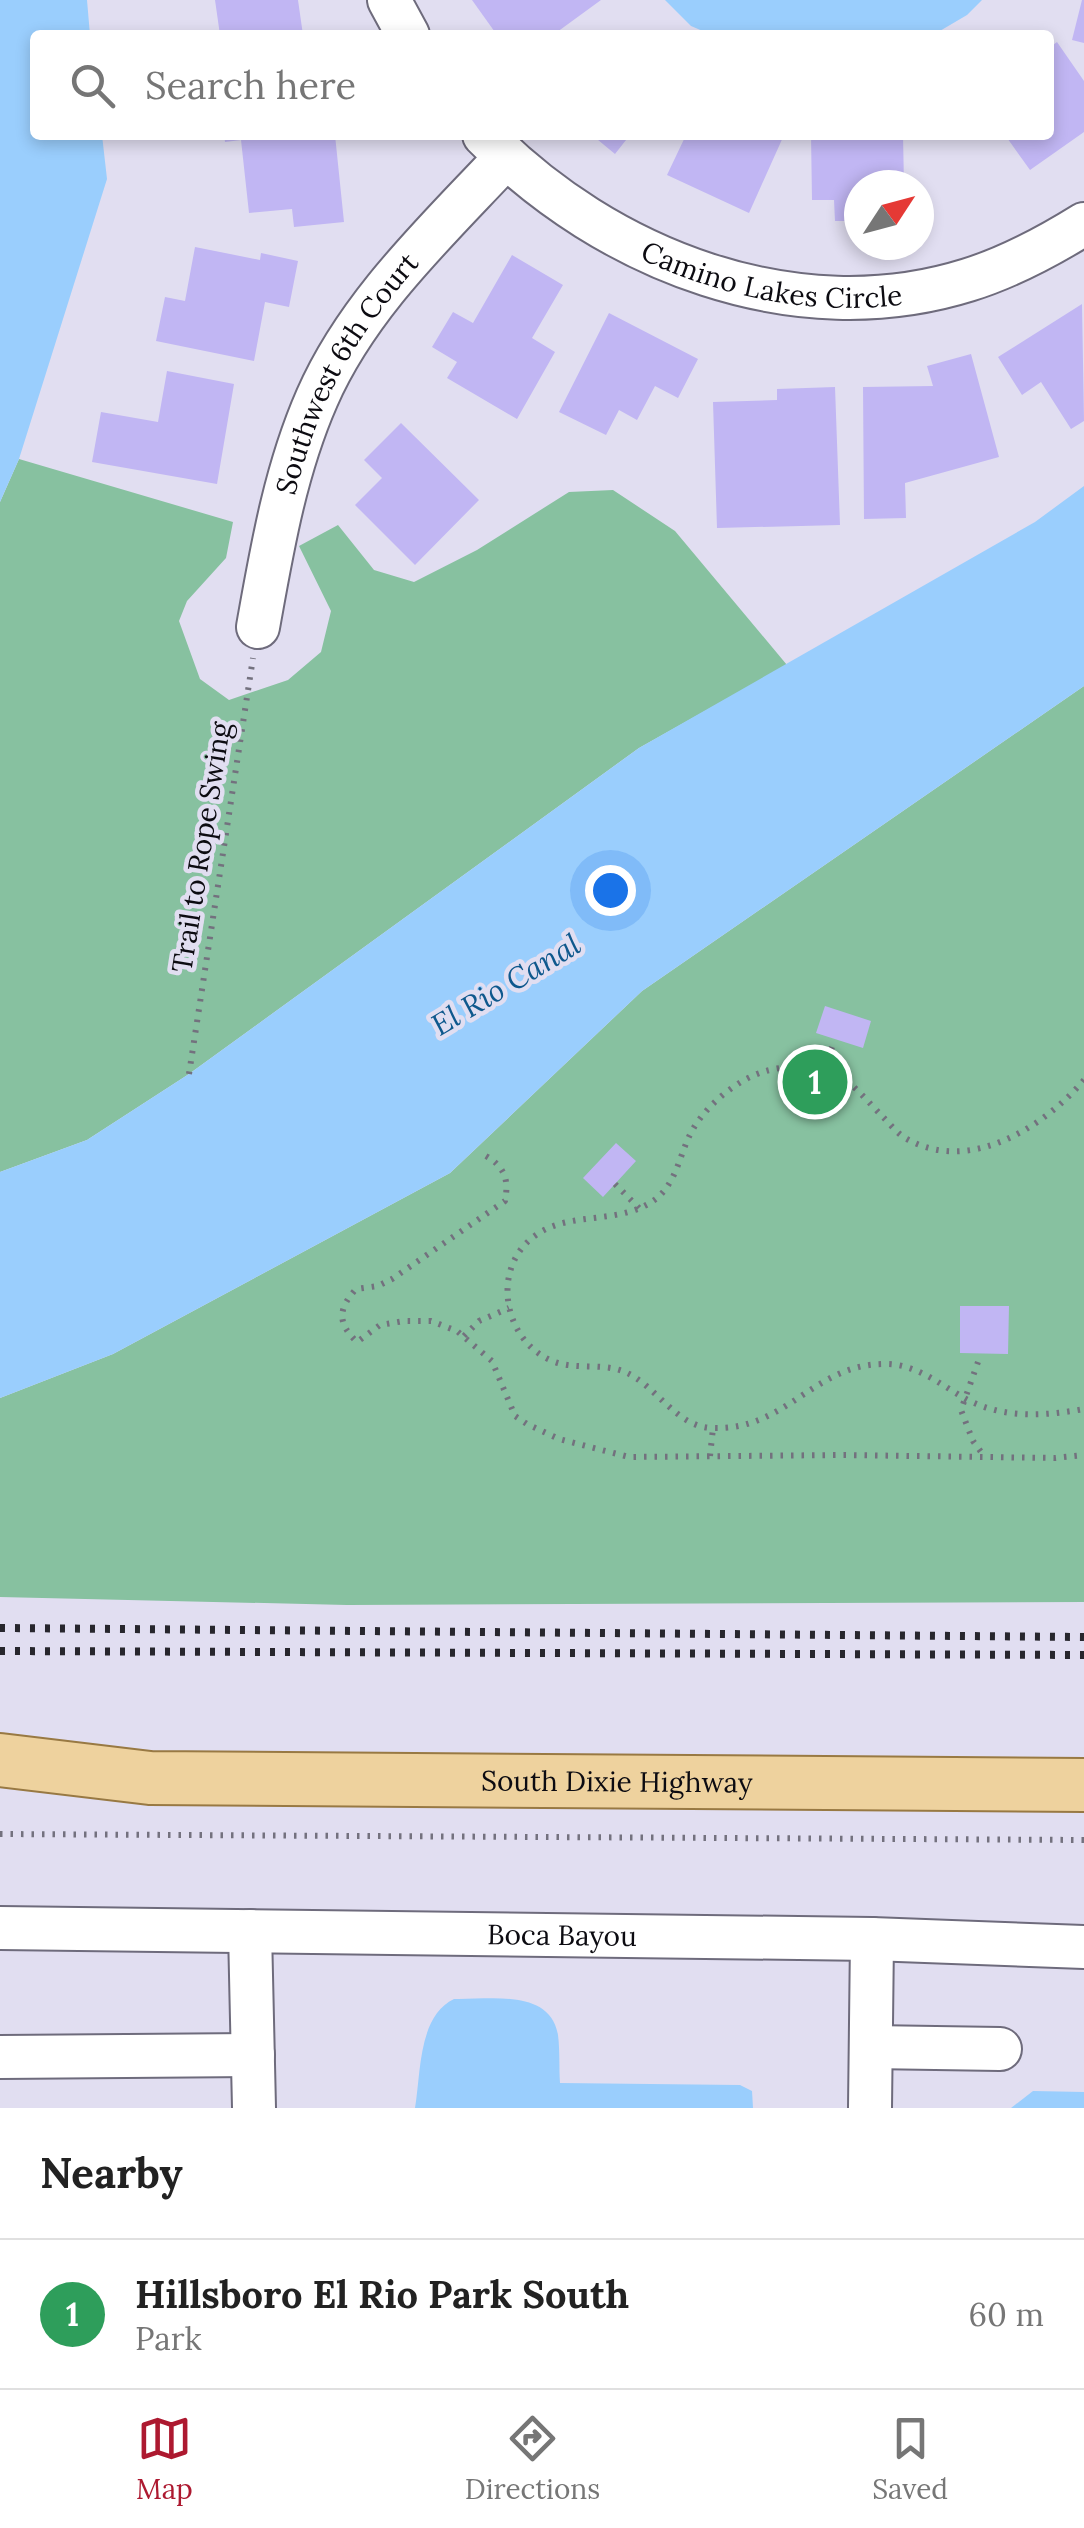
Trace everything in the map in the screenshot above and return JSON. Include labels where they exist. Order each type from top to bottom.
[{"type":"main road","name":"South Dixie Highway","points":[[0,1760],[150,1778],[1084,1785]]},
{"type":"main road","name":"South Dixie Highway","points":[[0,1796],[150,1778]]},
{"type":"street","points":[[389,0],[405,30]]},
{"type":"street","name":"Camino Lakes Circle","points":[[495,146],[581,215],[637,246],[696,271],[793,294],[863,298],[932,289],[1000,269],[1084,224]]},
{"type":"street","name":"Southwest 6th Court","points":[[258,627],[279,512],[318,394],[348,340],[495,146]]},
{"type":"street","name":"Boca Bayou","points":[[0,1928],[872,1939],[1084,1947]]},
{"type":"street","points":[[250,1931],[254,2108]]},
{"type":"street","points":[[870,2108],[872,1939]]},
{"type":"street","points":[[871,2047],[1000,2048]]},
{"type":"street","points":[[0,2057],[253,2055]]},
{"type":"path","name":"Trail to Rope Swing","points":[[189,1074],[258,627]]},
{"type":"path","points":[[824,1070],[832,1047]]},
{"type":"path","points":[[1084,1080],[1020,1134],[996,1144],[958,1151],[932,1148],[903,1137],[833,1071],[806,1066],[765,1071],[736,1086],[708,1110],[689,1135],[676,1173],[658,1197],[628,1214],[558,1226],[536,1234],[518,1252],[507,1282],[514,1322],[528,1342],[550,1360],[624,1372],[685,1419],[713,1428],[744,1426],[775,1416],[829,1376],[860,1365],[889,1363],[921,1373],[964,1397],[1004,1412],[1046,1416],[1084,1409]]},
{"type":"path","points":[[486,1156],[499,1163],[506,1177],[505,1201],[392,1279],[378,1286],[356,1288],[344,1302],[340,1317],[357,1342],[380,1325],[431,1321],[463,1336],[492,1362],[515,1416],[559,1439],[629,1457],[1084,1455]]},
{"type":"path","points":[[616,1184],[639,1208]]},
{"type":"path","points":[[463,1336],[479,1321],[509,1308]]},
{"type":"path","points":[[978,1362],[961,1410],[965,1425],[985,1457]]},
{"type":"path","points":[[710,1456],[713,1428]]},
{"type":"path","points":[[0,1834],[1084,1840]]},
{"type":"green space","points":[[19,459],[233,522],[226,558],[187,601],[179,621],[200,679],[229,700],[288,680],[321,652],[331,611],[299,546],[338,525],[374,570],[414,582],[477,550],[569,492],[613,490],[675,531],[787,665],[639,748],[189,1074],[87,1140],[0,1172],[0,502]]},
{"type":"green space","points":[[1084,686],[1084,1602],[347,1605],[0,1597],[0,1398],[113,1354],[450,1173],[642,991]]},
{"type":"water","points":[[0,0],[87,0],[90,30],[30,30],[30,140],[103,140],[107,179],[19,459],[0,502]]},
{"type":"water","points":[[665,0],[982,0],[967,15],[942,30],[700,30]]},
{"type":"water","name":"El Rio Canal","points":[[1084,486],[1084,686],[642,991],[450,1173],[113,1354],[0,1398],[0,1172],[87,1140],[189,1074],[639,748],[1035,522]]},
{"type":"water","points":[[500,1998],[531,2003],[543,2010],[553,2020],[558,2035],[560,2083],[740,2085],[752,2091],[753,2108],[415,2108],[427,2032],[442,2007],[454,1999]]},
{"type":"water","points":[[1033,2091],[1084,2092],[1084,2108],[1011,2108]]},
{"type":"building","points":[[215,0],[298,0],[302,30],[219,30]]},
{"type":"building","points":[[472,0],[601,0],[560,30],[493,30]]},
{"type":"building","points":[[1084,0],[1084,43],[1072,40]]},
{"type":"building","points":[[1057,42],[1084,81],[1084,132],[1030,170],[1009,140],[1054,140]]},
{"type":"building","points":[[241,140],[336,140],[344,222],[294,227],[292,209],[249,213]]},
{"type":"building","points":[[598,140],[626,140],[615,154]]},
{"type":"building","points":[[684,140],[782,140],[749,213],[667,175]]},
{"type":"building","points":[[811,140],[903,140],[904,170],[844,170],[844,221],[835,221],[834,200],[812,200]]},
{"type":"building","points":[[195,247],[260,260],[261,253],[298,261],[289,307],[265,302],[254,361],[156,341],[165,297],[185,301]]},
{"type":"building","points":[[512,255],[563,285],[532,338],[555,352],[517,419],[447,378],[457,362],[432,347],[453,312],[473,323]]},
{"type":"building","points":[[1082,304],[1084,421],[1071,429],[1041,382],[1022,395],[998,357]]},
{"type":"building","points":[[609,313],[698,359],[678,398],[655,386],[637,420],[619,410],[606,435],[559,412]]},
{"type":"building","points":[[971,354],[999,457],[905,483],[906,518],[864,519],[863,387],[933,386],[927,366]]},
{"type":"building","points":[[167,371],[234,384],[217,484],[92,462],[101,412],[158,422]]},
{"type":"building","points":[[835,387],[840,525],[717,528],[713,402],[777,400],[777,389]]},
{"type":"building","points":[[401,423],[479,500],[415,565],[355,505],[382,478],[364,460]]},
{"type":"building","points":[[825,1006],[871,1021],[863,1048],[816,1033]]},
{"type":"building","points":[[616,1143],[636,1161],[603,1197],[583,1178]]},
{"type":"building","points":[[960,1306],[1009,1306],[1008,1354],[960,1353]]},
{"type":"railway","points":[[0,1628],[1084,1637]]},
{"type":"railway","points":[[0,1651],[1084,1655]]},
{"type":"place","name":"Hillsboro El Rio Park South","points":[[815,1082]]}]
